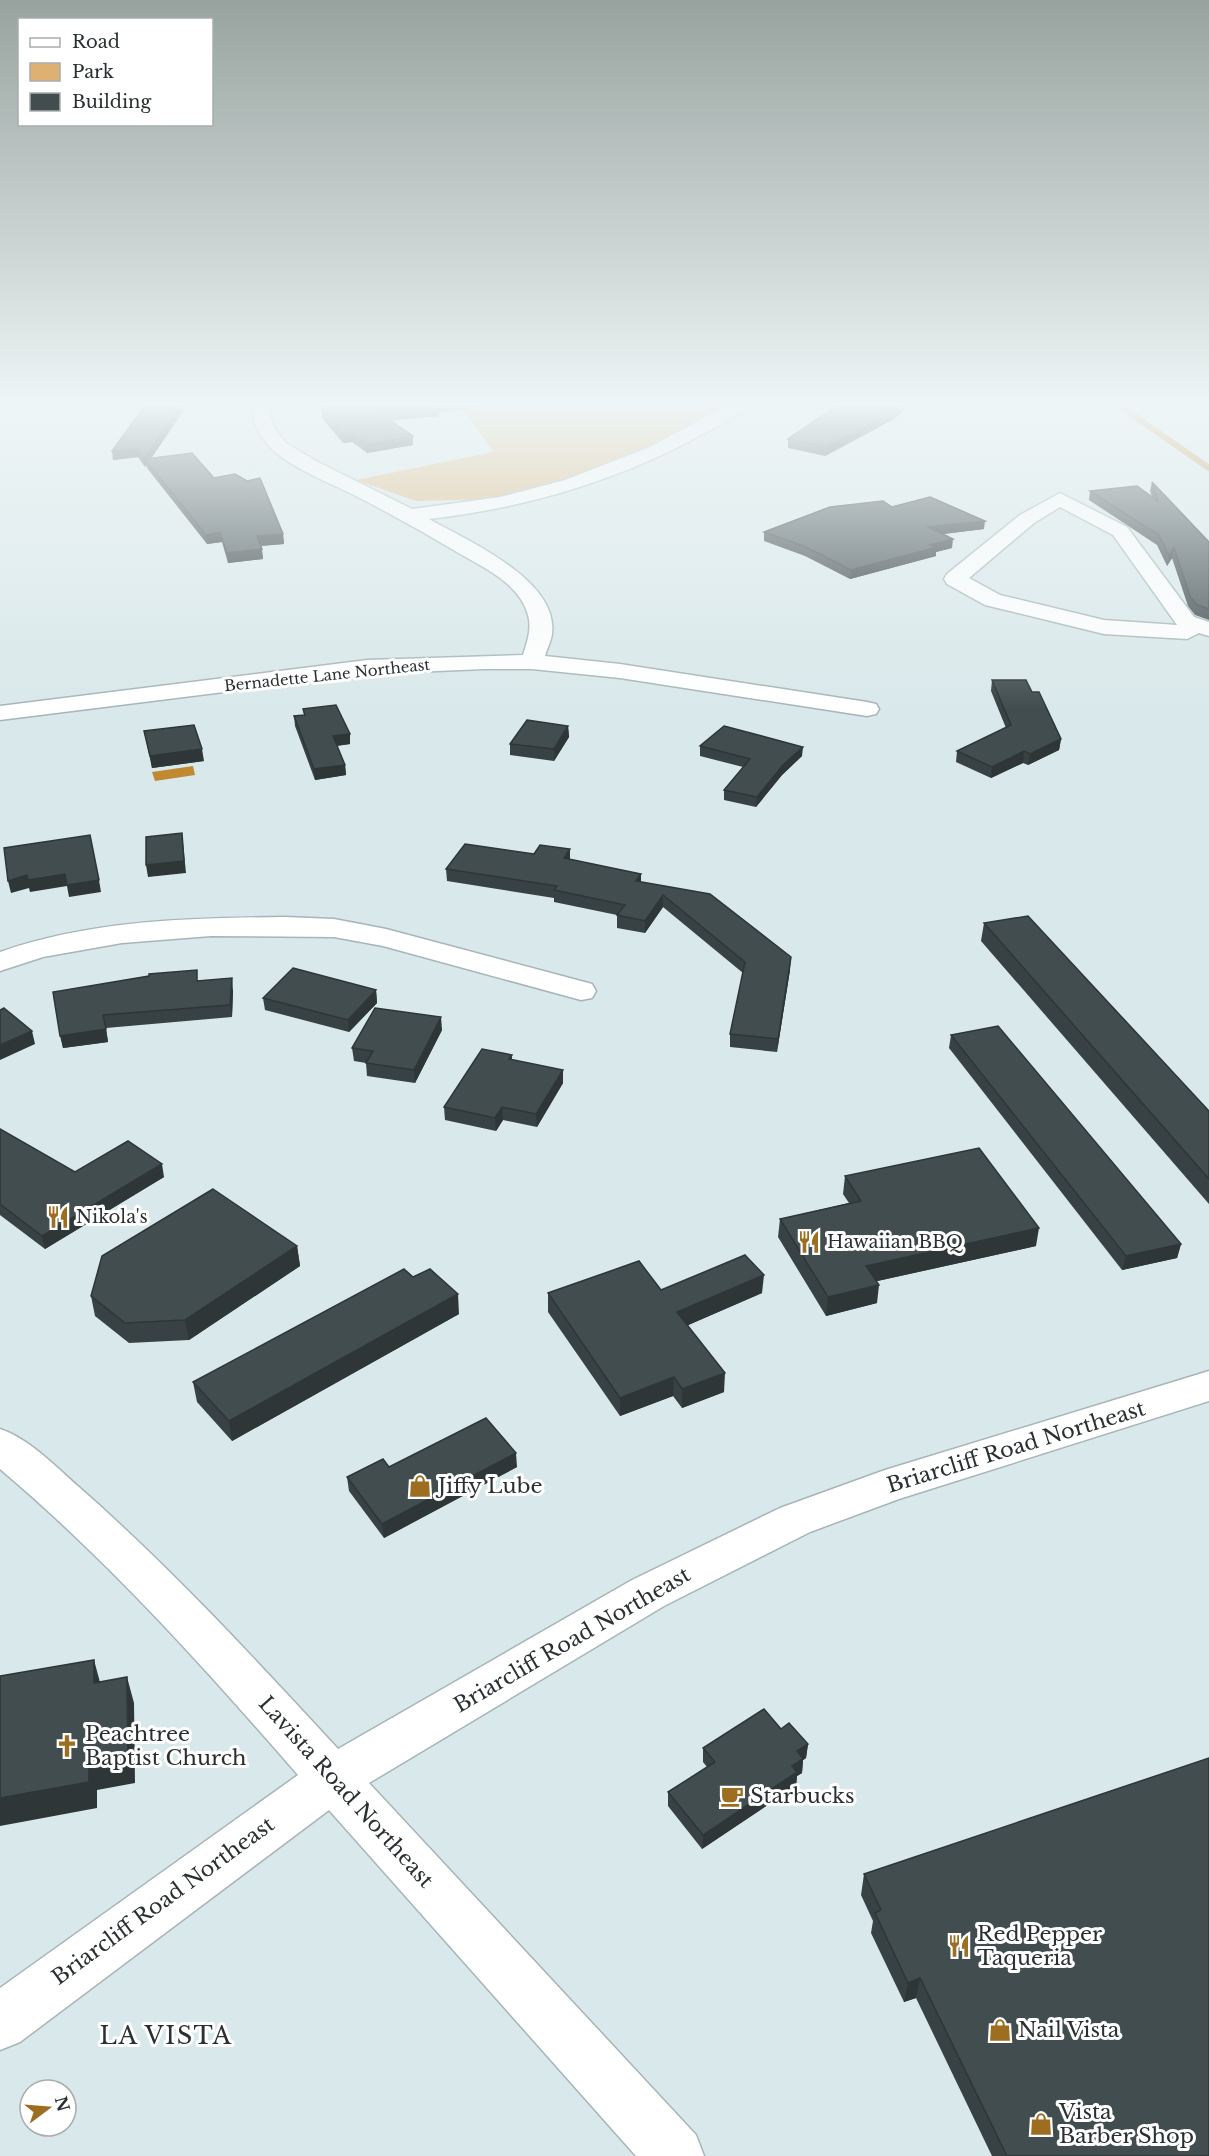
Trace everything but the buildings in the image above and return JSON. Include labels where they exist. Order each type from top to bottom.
[{"type":"street","points":[[394,508],[508,573],[523,588],[534,602],[540,617],[541,634],[532,662]]},
{"type":"street","points":[[409,515],[461,508]]},
{"type":"street","points":[[1046,508],[1027,519],[955,579],[993,600],[1104,627],[1187,632],[1202,627]]},
{"type":"street","points":[[1076,508],[1120,531],[1186,622],[1202,627]]},
{"type":"street","name":"Bernadette Lane Northeast","points":[[0,713],[367,667],[423,663],[532,662],[620,671],[867,709]]},
{"type":"street","points":[[0,962],[37,949],[122,934],[211,927],[334,928],[386,938],[580,992]]},
{"type":"street","name":"Briarcliff Road Northeast","points":[[0,2022],[333,1778],[648,1593],[795,1520],[885,1487],[1209,1386]]},
{"type":"street","name":"Lavista Road Northeast","points":[[0,1445],[42,1479],[139,1567],[210,1640],[675,2156]]},
{"type":"shaded area","points":[[193,766],[195,775],[155,781],[152,772]]},
{"type":"place","name":"Nikola's","points":[[58,1217]]},
{"type":"place","name":"Hawaiian BBQ","points":[[809,1242]]},
{"type":"place","name":"Jiffy Lube","points":[[420,1486]]},
{"type":"place","name":"Peachtree Baptist Church","points":[[67,1746]]},
{"type":"place","name":"Starbucks","points":[[732,1796]]},
{"type":"place","name":"Red Pepper Taqueria","points":[[959,1946]]},
{"type":"place","name":"Nail Vista","points":[[1000,2030]]},
{"type":"place","name":"Vista Barber Shop","points":[[1041,2124]]},
{"type":"district","name":"LA VISTA","points":[[166,2035]]}]
